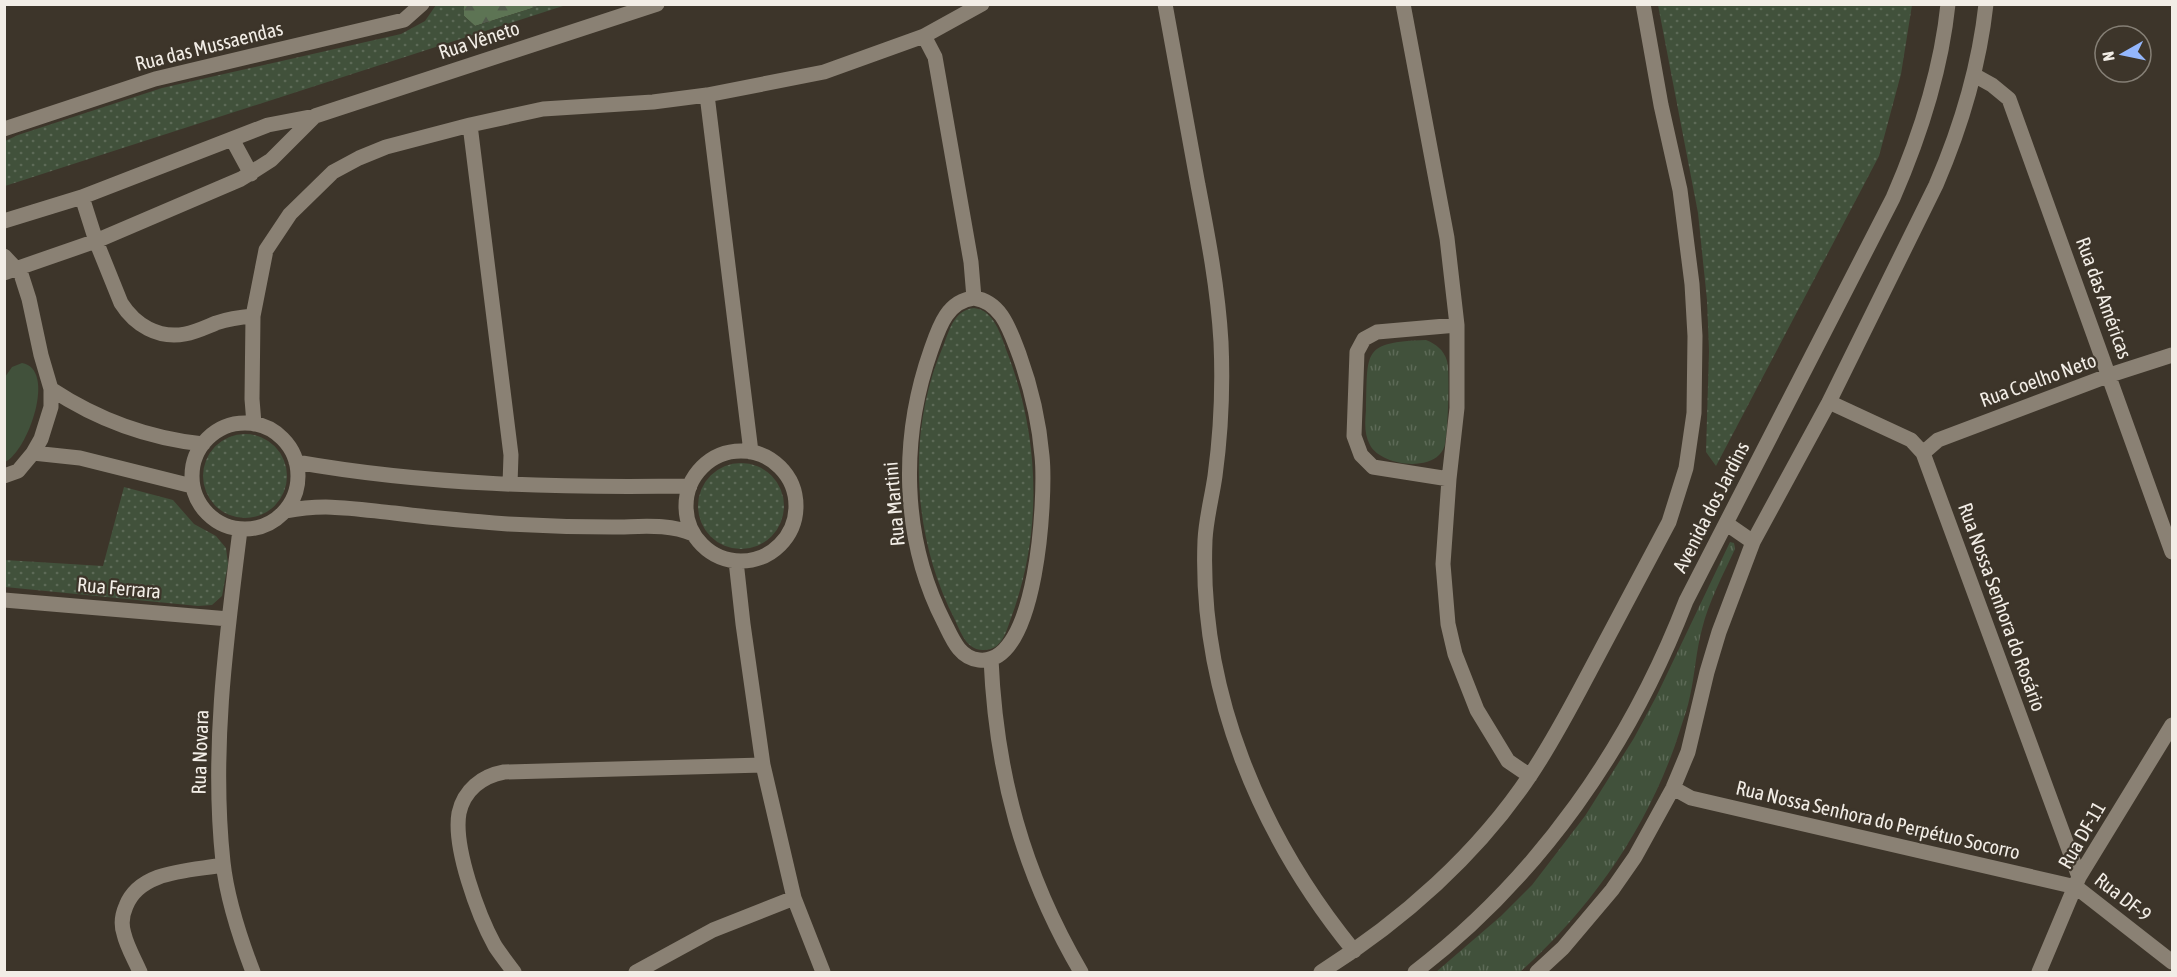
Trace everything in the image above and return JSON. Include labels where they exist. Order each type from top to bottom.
[{"type":"street","name":"Rua das Mussaendas","points":[[4,129],[155,79],[404,20],[422,4]]},
{"type":"street","name":"Rua Vêneto","points":[[4,221],[82,197],[268,125],[315,116],[657,4]]},
{"type":"street","points":[[254,424],[252,399],[254,316],[266,250],[294,209],[333,172],[386,147],[543,109],[620,105],[707,95],[824,72],[924,36],[982,4]]},
{"type":"street","points":[[1165,4],[1212,262],[1220,333],[1221,422],[1212,500],[1205,537],[1209,622],[1215,663],[1236,745],[1267,819],[1307,889],[1354,951]]},
{"type":"street","points":[[1404,4],[1447,238],[1457,325],[1457,408],[1443,564],[1447,614],[1455,654],[1465,682],[1491,736],[1508,761],[1530,776]]},
{"type":"street","points":[[1321,972],[1354,951],[1403,913],[1459,861],[1508,805],[1553,740],[1669,522],[1686,468],[1691,439],[1694,413],[1695,336],[1687,233],[1643,4]]},
{"type":"street","name":"Avenida dos Jardins","points":[[1414,972],[1459,935],[1510,885],[1587,792],[1633,719],[1686,601],[1905,172],[1932,90],[1941,52],[1948,4]]},
{"type":"street","points":[[1543,971],[1612,890],[1640,849],[1672,788],[1688,752],[1719,632],[1753,542],[1829,402],[1936,185],[1964,112],[1974,75],[1986,4]]},
{"type":"street","points":[[924,36],[935,57],[970,262],[974,298],[990,303],[996,308],[1014,342],[1032,398],[1043,465],[1043,516],[1033,578],[1025,608],[1010,647],[1002,655],[991,659],[992,692],[1000,756],[1017,828],[1045,904],[1081,972]]},
{"type":"street","name":"Rua das Américas","points":[[1974,75],[1992,85],[2009,99],[2172,552]]},
{"type":"street","points":[[707,95],[751,452]]},
{"type":"street","name":"Rua Vêneto","points":[[10,271],[96,241],[251,174],[271,160],[315,116]]},
{"type":"street","points":[[470,125],[511,455],[510,484]]},
{"type":"street","points":[[232,139],[251,174]]},
{"type":"street","points":[[82,197],[96,241],[127,312],[143,326],[163,335],[185,334],[215,324],[254,316]]},
{"type":"street","points":[[4,256],[10,271],[21,274],[51,389],[47,425],[33,453],[18,471],[4,476]]},
{"type":"street","name":"Rua Martini","points":[[974,298],[965,299],[949,310],[926,362],[916,399],[912,428],[909,486],[918,550],[939,612],[957,647],[964,654],[980,660],[991,659]]},
{"type":"street","points":[[1449,478],[1373,467],[1361,455],[1354,436],[1357,352],[1364,339],[1377,332],[1457,325]]},
{"type":"street","name":"Rua Coelho Neto","points":[[1923,453],[1938,440],[2110,375],[2172,355]]},
{"type":"street","points":[[51,389],[115,424],[159,438],[202,444]]},
{"type":"street","points":[[1829,402],[1911,440],[1923,453]]},
{"type":"street","points":[[240,423],[254,424],[268,428],[290,448],[296,462],[298,479],[294,496],[286,511],[273,522],[257,529],[240,530],[223,526],[209,516],[198,503],[192,486],[191,471],[202,444],[214,433],[226,426],[240,423]]},
{"type":"street","points":[[751,452],[765,457],[778,466],[788,478],[794,492],[796,509],[792,527],[783,542],[770,554],[754,560],[736,561],[719,557],[705,548],[693,534],[687,517],[687,501],[690,486],[698,472],[709,462],[729,453],[751,452]]},
{"type":"street","points":[[33,453],[80,458],[192,486]]},
{"type":"street","name":"Rua Nossa Senhora do Rosário","points":[[1923,453],[2078,882]]},
{"type":"street","points":[[296,462],[375,474],[510,484],[690,486]]},
{"type":"street","points":[[286,511],[337,506],[450,519],[560,526],[665,526],[681,528],[693,534]]},
{"type":"street","points":[[1727,524],[1753,542]]},
{"type":"street","name":"Rua Novara","points":[[240,530],[229,619],[218,769],[224,865],[234,912],[252,972]]},
{"type":"street","points":[[736,561],[763,765],[794,898],[823,972]]},
{"type":"street","name":"Rua Ferrara","points":[[4,600],[229,619]]},
{"type":"street","name":"Rua DF-11","points":[[2039,972],[2078,882],[2168,745],[2172,725]]},
{"type":"street","points":[[514,972],[496,946],[486,926],[465,864],[458,822],[464,800],[477,783],[504,772],[763,765]]},
{"type":"street","name":"Rua Nossa Senhora do Perpétuo Socorro","points":[[1672,788],[1691,798],[2078,882]]},
{"type":"street","points":[[140,972],[123,932],[122,921],[128,900],[135,891],[153,878],[224,865]]},
{"type":"street","name":"Rua DF-9","points":[[2078,882],[2172,962]]},
{"type":"street","points":[[636,972],[713,930],[794,898]]},
{"type":"green space","points":[[436,5],[464,5],[464,16],[475,26],[542,5],[566,5],[5,186],[5,141],[18,135],[162,88],[401,34],[425,21]]},
{"type":"green space","points":[[464,5],[542,5],[475,26],[464,16]]},
{"type":"green space","points":[[1658,5],[1912,5],[1901,74],[1879,156],[1716,466],[1706,452],[1709,351],[1707,300],[1698,213]]},
{"type":"green space","points":[[974,308],[987,313],[996,324],[1018,384],[1026,417],[1033,485],[1029,552],[1021,585],[1002,639],[995,647],[984,650],[973,648],[965,640],[941,588],[930,554],[919,483],[919,447],[932,377],[954,321],[962,312]]},
{"type":"green space","points":[[1426,340],[1439,348],[1447,361],[1448,402],[1444,446],[1439,455],[1423,463],[1392,461],[1375,452],[1367,437],[1365,419],[1369,363],[1372,354],[1379,348],[1405,341]]},
{"type":"green space","points":[[22,363],[32,369],[37,379],[38,394],[30,427],[14,455],[5,462],[5,377],[12,367]]},
{"type":"green space","points":[[245,434],[261,437],[275,446],[284,460],[287,476],[284,492],[275,506],[261,515],[245,518],[229,515],[215,506],[206,492],[203,476],[206,460],[215,446],[229,437]]},
{"type":"green space","points":[[741,463],[765,470],[777,482],[784,506],[777,530],[765,542],[741,549],[717,542],[705,530],[698,506],[705,482],[717,470]]},
{"type":"green space","points":[[124,487],[173,500],[194,524],[216,536],[226,548],[228,564],[222,596],[212,605],[198,606],[5,587],[5,560],[103,566]]},
{"type":"green space","points":[[1730,542],[1734,543],[1735,549],[1705,619],[1688,704],[1669,762],[1637,829],[1617,861],[1572,920],[1520,972],[1436,972],[1501,916],[1532,885],[1585,816],[1634,738],[1656,697]]}]
